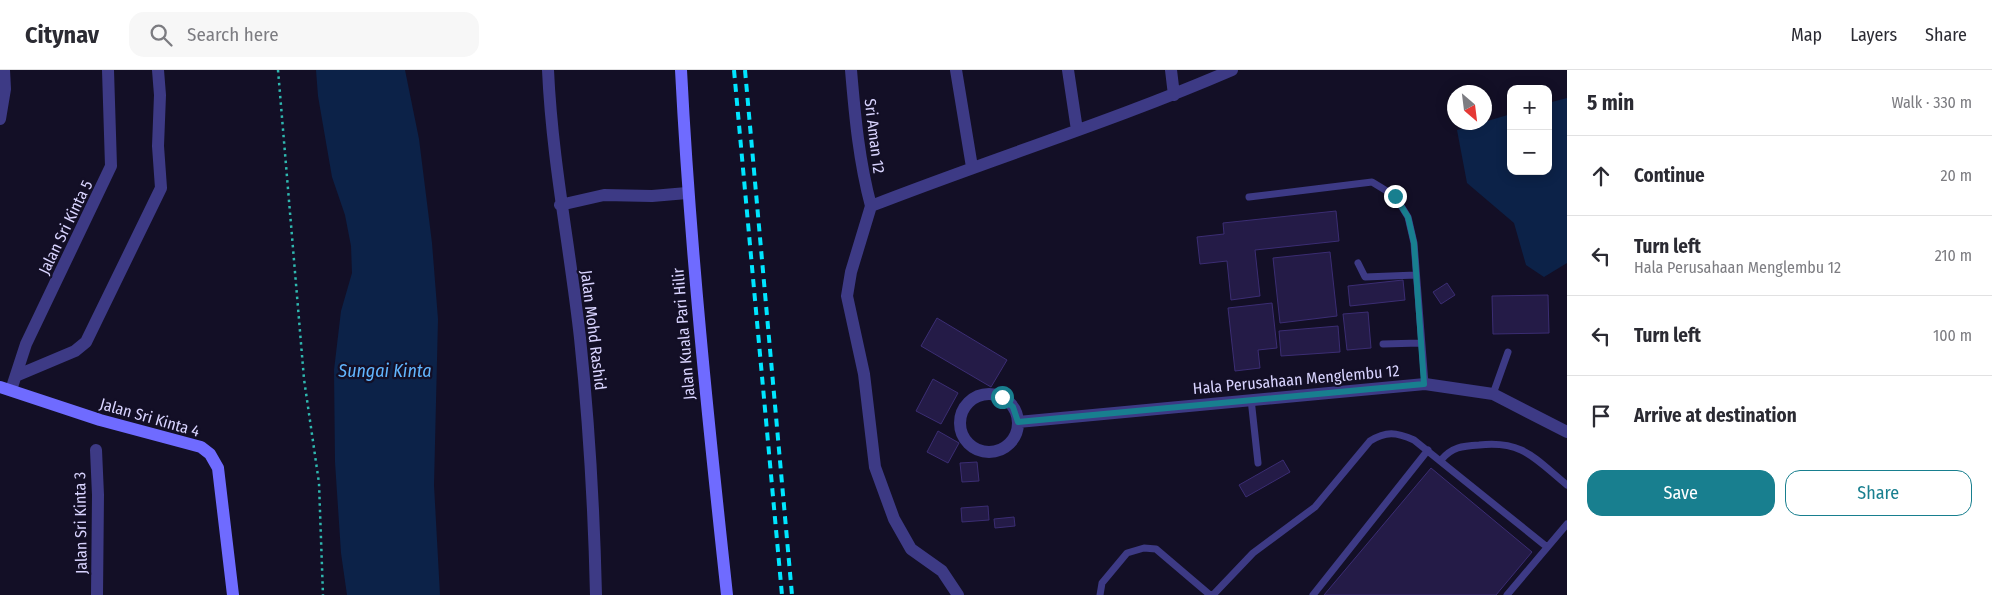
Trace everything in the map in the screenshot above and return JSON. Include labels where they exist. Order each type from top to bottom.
[{"type":"street","points":[[0,120],[5,89],[4,70]]},
{"type":"street","name":"Jalan Sri Kinta 5","points":[[5,388],[18,375],[26,344],[111,166],[108,70]]},
{"type":"street","points":[[18,375],[75,352],[86,342],[161,188],[158,146],[160,95],[158,70]]},
{"type":"street","name":"Jalan Mohd Rashid","points":[[548,70],[560,205],[580,336],[589,433],[596,595]]},
{"type":"street","name":"Jalan Kuala Pari Hilir","points":[[681,70],[701,361],[726,595]]},
{"type":"street","name":"Sri Aman 12","points":[[852,70],[857,139],[862,173],[871,206]]},
{"type":"street","points":[[956,70],[972,167]]},
{"type":"street","points":[[1068,70],[1077,130]]},
{"type":"street","points":[[1171,70],[1174,95]]},
{"type":"street","points":[[958,595],[942,571],[911,549],[894,519],[875,467],[864,374],[847,296],[851,272],[871,206],[972,167],[1174,95],[1232,70]]},
{"type":"street","points":[[560,205],[604,195],[652,196],[688,193]]},
{"type":"street","name":"Hala Perusahaan Menglembu 12","points":[[1018,422],[1424,384],[1493,394],[1567,432]]},
{"type":"street","name":"Jalan Sri Kinta 4","points":[[5,388],[100,420],[201,448],[210,454],[218,468],[232,595]]},
{"type":"street","points":[[987,394],[1002,397],[1013,407],[1018,422],[1015,436],[1005,448],[990,452],[975,449],[964,439],[960,425],[963,410],[968,404],[973,399],[987,394]]},
{"type":"street","name":"Jalan Sri Kinta 3","points":[[96,450],[98,495],[97,595]]},
{"type":"lane","points":[[1249,197],[1372,182],[1395,196],[1408,217],[1414,243],[1424,384]]},
{"type":"lane","points":[[1358,263],[1365,276],[1416,275]]},
{"type":"lane","points":[[1383,344],[1420,343]]},
{"type":"lane","points":[[1493,394],[1508,352]]},
{"type":"lane","points":[[1251,399],[1258,462]]},
{"type":"lane","points":[[1100,595],[1102,583],[1127,553],[1144,548],[1156,549],[1211,595],[1253,553],[1316,507],[1370,441],[1382,433],[1396,432],[1414,440],[1547,547]]},
{"type":"lane","points":[[1440,460],[1457,447],[1494,443],[1513,445],[1527,452],[1567,486]]},
{"type":"lane","points":[[1313,595],[1428,450]]},
{"type":"lane","points":[[1507,595],[1567,524]]},
{"type":"path","points":[[278,70],[304,379],[319,482],[323,595]]},
{"type":"water","name":"Sungai Kinta","points":[[316,70],[405,70],[419,139],[432,243],[438,319],[434,485],[440,595],[347,595],[341,553],[335,462],[334,370],[341,311],[352,273],[351,246],[345,215],[332,177],[318,96]]},
{"type":"water","points":[[1567,98],[1567,263],[1544,277],[1526,265],[1514,223],[1467,183],[1457,130],[1492,130],[1492,120],[1507,115],[1507,175],[1552,175],[1552,102]]},
{"type":"building","points":[[1336,211],[1339,241],[1255,250],[1260,296],[1231,300],[1227,261],[1200,264],[1197,237],[1224,234],[1223,223]]},
{"type":"building","points":[[1330,252],[1337,316],[1280,323],[1273,258]]},
{"type":"building","points":[[1403,280],[1405,300],[1350,306],[1348,286]]},
{"type":"building","points":[[1447,283],[1455,295],[1441,304],[1433,292]]},
{"type":"building","points":[[1548,295],[1549,333],[1493,334],[1492,296]]},
{"type":"building","points":[[1272,303],[1277,348],[1258,350],[1260,368],[1235,371],[1228,308]]},
{"type":"building","points":[[1368,312],[1371,348],[1347,350],[1343,314]]},
{"type":"building","points":[[937,318],[1007,360],[991,387],[921,346]]},
{"type":"building","points":[[1338,326],[1340,352],[1281,356],[1279,331]]},
{"type":"building","points":[[933,379],[958,393],[941,424],[916,411]]},
{"type":"building","points":[[938,431],[959,443],[948,463],[927,452]]},
{"type":"building","points":[[1283,460],[1290,472],[1246,497],[1239,485]]},
{"type":"building","points":[[977,462],[979,481],[962,482],[960,463]]},
{"type":"building","points":[[1431,468],[1532,552],[1496,595],[1324,595]]},
{"type":"building","points":[[988,506],[989,520],[962,522],[961,508]]},
{"type":"building","points":[[1014,517],[1015,526],[995,528],[994,519]]},
{"type":"railway","points":[[734,70],[782,595]]},
{"type":"railway","points":[[745,70],[792,595]]},
{"type":"route","points":[[1002,397],[1013,407],[1018,422],[1424,384],[1414,243],[1408,217],[1395,196]]}]
